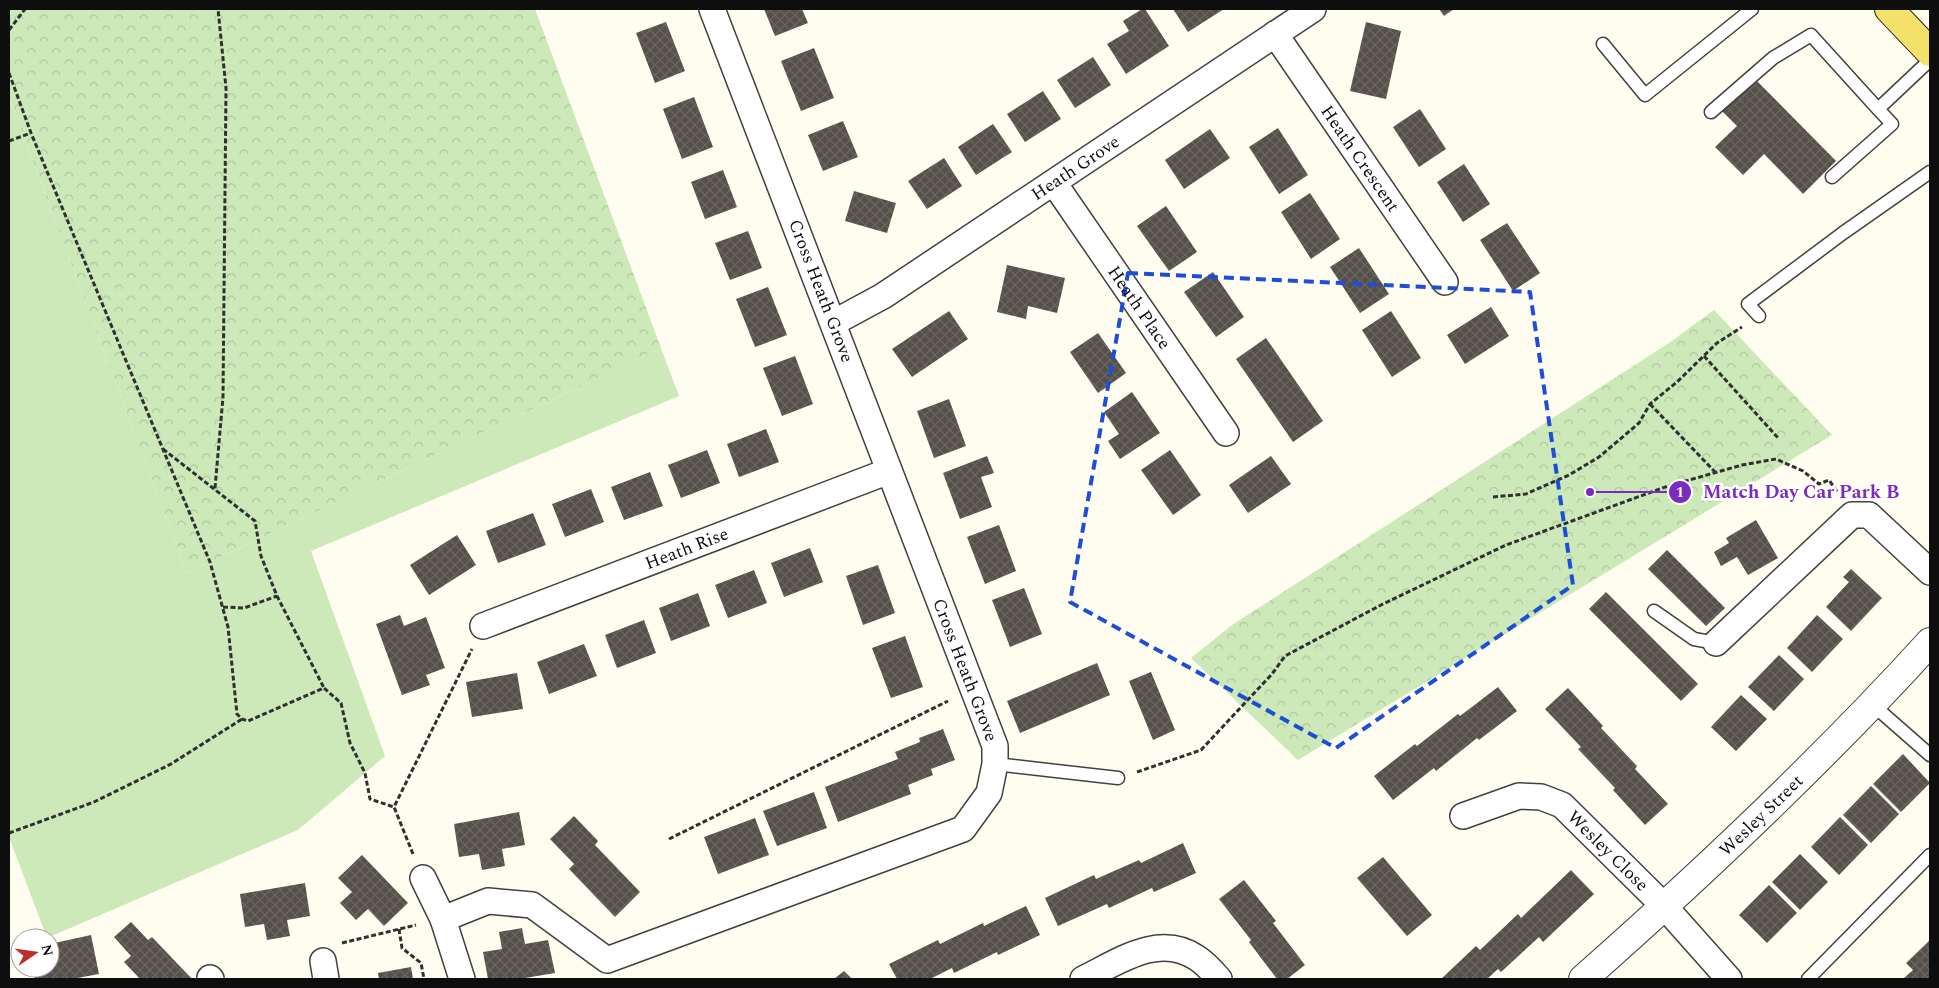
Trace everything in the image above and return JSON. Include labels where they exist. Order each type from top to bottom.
[{"type":"main road","points":[[1889,9],[1930,52]]},
{"type":"street","name":"Cross Heath Grove","points":[[443,919],[488,901],[532,904],[607,960],[963,829],[989,793],[995,764],[995,746],[712,9]]},
{"type":"street","name":"Heath Grove","points":[[833,323],[883,296],[1313,9]]},
{"type":"street","name":"Heath Crescent","points":[[1276,34],[1445,282]]},
{"type":"street","name":"Heath Place","points":[[1054,183],[1226,433]]},
{"type":"street","name":"Heath Rise","points":[[483,626],[889,471]]},
{"type":"street","points":[[1716,643],[1852,515],[1869,515],[1930,572]]},
{"type":"street","name":"Wesley Street","points":[[1583,979],[1665,907],[1873,705],[1930,642]]},
{"type":"street","name":"Wesley Close","points":[[1463,816],[1519,796],[1541,797],[1562,805],[1665,907],[1729,979]]},
{"type":"street","points":[[423,878],[443,919],[462,979]]},
{"type":"street","points":[[1083,979],[1144,949],[1173,947],[1197,958],[1219,979]]},
{"type":"lane","points":[[1603,44],[1644,95],[1752,9]]},
{"type":"lane","points":[[1711,112],[1773,58],[1811,35],[1892,124],[1832,177]]},
{"type":"lane","points":[[1878,109],[1930,60]]},
{"type":"lane","points":[[1760,316],[1748,304],[1843,233],[1930,172]]},
{"type":"lane","points":[[1654,611],[1694,639],[1716,643]]},
{"type":"lane","points":[[1873,705],[1928,749]]},
{"type":"lane","points":[[995,764],[1118,778]]},
{"type":"lane","points":[[1808,979],[1930,855]]},
{"type":"path","points":[[9,30],[25,9]]},
{"type":"path","points":[[215,488],[223,397],[226,88],[218,9]]},
{"type":"path","points":[[9,73],[31,133],[210,562],[228,627],[237,714],[242,719],[248,721],[324,688]]},
{"type":"path","points":[[9,141],[31,133]]},
{"type":"path","points":[[1493,496],[1526,494],[1568,475],[1599,457],[1639,423],[1650,404],[1677,382],[1717,343],[1760,316]]},
{"type":"path","points":[[1704,356],[1779,439]]},
{"type":"path","points":[[1650,404],[1715,472]]},
{"type":"path","points":[[163,448],[255,521],[261,556],[277,596],[324,688],[341,703],[350,743],[366,773],[370,799],[394,808],[423,878]]},
{"type":"path","points":[[1118,778],[1201,750],[1272,674],[1285,656],[1381,605],[1506,544],[1632,498],[1715,472],[1776,459],[1803,471],[1818,484],[1829,480]]},
{"type":"path","points":[[223,607],[244,608],[277,596]]},
{"type":"path","points":[[394,808],[483,626]]},
{"type":"path","points":[[669,839],[973,688]]},
{"type":"path","points":[[9,833],[94,802],[171,764],[242,719]]},
{"type":"path","points":[[329,961],[410,926]]},
{"type":"path","points":[[399,930],[402,948],[421,963],[424,979]]},
{"type":"highlighted area","points":[[1128,273],[1530,292],[1573,585],[1336,748],[1070,602]]},
{"type":"green space","points":[[9,9],[535,9],[661,348],[187,573],[9,97]]},
{"type":"green space","points":[[9,97],[187,573],[661,348],[679,396],[311,551],[385,756],[298,830],[60,932],[60,928],[43,928],[9,837]]},
{"type":"green space","points":[[1714,310],[1832,435],[1298,760],[1191,658],[1232,625],[1669,343]]},
{"type":"building","points":[[764,9],[802,9],[808,23],[775,36]]},
{"type":"building","points":[[1145,9],[1169,46],[1126,74],[1107,44],[1129,31],[1123,21]]},
{"type":"building","points":[[1173,9],[1224,9],[1188,32]]},
{"type":"building","points":[[1439,9],[1454,9],[1444,16]]},
{"type":"building","points":[[666,22],[685,71],[655,83],[636,33]]},
{"type":"building","points":[[1366,22],[1401,31],[1386,99],[1350,91]]},
{"type":"building","points":[[814,48],[834,98],[801,111],[781,61]]},
{"type":"building","points":[[1093,57],[1111,85],[1075,108],[1057,80]]},
{"type":"building","points":[[1755,79],[1836,161],[1803,194],[1764,154],[1743,175],[1715,147],[1737,126],[1722,111]]},
{"type":"building","points":[[1043,91],[1061,119],[1025,142],[1007,114]]},
{"type":"building","points":[[694,97],[713,147],[682,159],[663,109]]},
{"type":"building","points":[[1420,109],[1446,149],[1419,167],[1393,127]]},
{"type":"building","points":[[843,121],[858,157],[823,171],[808,135]]},
{"type":"building","points":[[993,124],[1012,152],[976,175],[958,147]]},
{"type":"building","points":[[1278,128],[1308,175],[1279,194],[1249,147]]},
{"type":"building","points":[[1210,129],[1230,158],[1184,189],[1165,160]]},
{"type":"building","points":[[944,158],[962,186],[927,209],[908,181]]},
{"type":"building","points":[[1464,164],[1490,204],[1463,222],[1437,182]]},
{"type":"building","points":[[723,170],[737,207],[705,219],[691,182]]},
{"type":"building","points":[[854,191],[896,203],[887,233],[845,221]]},
{"type":"building","points":[[1310,193],[1340,239],[1311,259],[1281,212]]},
{"type":"building","points":[[1166,206],[1197,252],[1169,271],[1137,226]]},
{"type":"building","points":[[1507,223],[1540,273],[1513,291],[1480,240]]},
{"type":"building","points":[[748,231],[762,268],[730,280],[715,243]]},
{"type":"building","points":[[1359,248],[1389,294],[1360,313],[1330,267]]},
{"type":"building","points":[[1007,265],[1065,278],[1057,313],[1028,306],[1026,319],[997,312]]},
{"type":"building","points":[[1213,272],[1244,317],[1216,337],[1184,292]]},
{"type":"building","points":[[768,287],[787,335],[755,347],[736,299]]},
{"type":"building","points":[[1491,307],[1509,336],[1465,364],[1447,335]]},
{"type":"building","points":[[949,311],[968,339],[912,377],[892,349]]},
{"type":"building","points":[[1391,311],[1421,358],[1392,377],[1362,330]]},
{"type":"building","points":[[1098,333],[1126,373],[1098,393],[1070,352]]},
{"type":"building","points":[[1266,338],[1323,421],[1293,442],[1236,359]]},
{"type":"building","points":[[795,356],[813,404],[782,416],[763,368]]},
{"type":"building","points":[[1132,392],[1160,433],[1120,459],[1108,441],[1119,434],[1104,412]]},
{"type":"building","points":[[949,399],[966,446],[934,458],[917,411]]},
{"type":"building","points":[[766,429],[779,462],[739,477],[727,444]]},
{"type":"building","points":[[707,450],[720,483],[681,498],[668,465]]},
{"type":"building","points":[[1170,450],[1201,495],[1173,515],[1141,470]]},
{"type":"building","points":[[987,456],[994,473],[981,477],[992,507],[960,519],[943,473]]},
{"type":"building","points":[[1271,456],[1291,484],[1248,513],[1229,485]]},
{"type":"building","points":[[650,472],[663,506],[624,520],[611,487]]},
{"type":"building","points":[[591,489],[604,522],[565,537],[552,504]]},
{"type":"building","points":[[533,513],[546,545],[498,563],[486,531]]},
{"type":"building","points":[[1756,520],[1778,558],[1748,575],[1737,557],[1721,566],[1714,552],[1729,543],[1726,538]]},
{"type":"building","points":[[999,525],[1016,571],[985,584],[967,537]]},
{"type":"building","points":[[457,535],[476,565],[429,595],[410,565]]},
{"type":"building","points":[[810,548],[823,582],[784,597],[771,563]]},
{"type":"building","points":[[1667,550],[1725,608],[1706,626],[1648,569]]},
{"type":"building","points":[[878,565],[895,613],[863,625],[846,576]]},
{"type":"building","points":[[1851,569],[1882,598],[1851,631],[1826,607],[1849,582],[1843,577]]},
{"type":"building","points":[[754,570],[767,603],[728,618],[715,585]]},
{"type":"building","points":[[1024,588],[1042,634],[1010,647],[992,600]]},
{"type":"building","points":[[1606,592],[1698,684],[1681,701],[1589,609]]},
{"type":"building","points":[[698,593],[710,626],[671,641],[659,608]]},
{"type":"building","points":[[400,615],[404,626],[426,617],[445,668],[426,675],[430,685],[402,695],[376,624]]},
{"type":"building","points":[[1817,615],[1843,639],[1812,672],[1787,648]]},
{"type":"building","points":[[644,620],[656,653],[617,668],[605,635]]},
{"type":"building","points":[[905,636],[923,687],[891,698],[872,648]]},
{"type":"building","points":[[584,644],[597,676],[549,694],[537,662]]},
{"type":"building","points":[[1779,655],[1804,679],[1774,711],[1748,687]]},
{"type":"building","points":[[1097,663],[1110,695],[1020,733],[1007,701]]},
{"type":"building","points":[[1151,672],[1175,730],[1153,740],[1129,681]]},
{"type":"building","points":[[517,673],[523,709],[472,717],[466,682]]},
{"type":"building","points":[[1498,687],[1517,711],[1479,740],[1477,738],[1436,771],[1434,768],[1393,800],[1374,776],[1415,744],[1417,746],[1458,714],[1460,716]]},
{"type":"building","points":[[1568,688],[1603,726],[1601,728],[1637,766],[1635,769],[1668,804],[1645,825],[1613,790],[1615,788],[1578,749],[1581,747],[1545,709]]},
{"type":"building","points":[[1741,695],[1767,719],[1736,751],[1711,727]]},
{"type":"building","points":[[943,729],[955,760],[931,769],[933,775],[908,785],[911,794],[838,822],[825,787],[898,759],[895,752],[920,742],[919,738]]},
{"type":"building","points":[[1903,754],[1930,783],[1901,812],[1873,784]]},
{"type":"building","points":[[1871,786],[1899,814],[1871,843],[1843,815]]},
{"type":"building","points":[[814,792],[827,828],[777,846],[763,811]]},
{"type":"building","points":[[519,812],[525,845],[502,849],[505,866],[482,870],[479,854],[459,857],[454,824]]},
{"type":"building","points":[[574,816],[598,841],[595,845],[640,892],[615,917],[569,869],[574,864],[550,839]]},
{"type":"building","points":[[1840,817],[1868,845],[1839,875],[1811,847]]},
{"type":"building","points":[[755,818],[769,855],[718,874],[704,837]]},
{"type":"building","points":[[1183,843],[1196,873],[1154,892],[1152,888],[1109,908],[1107,904],[1058,926],[1045,898],[1094,875],[1096,879],[1139,860],[1141,863]]},
{"type":"building","points":[[1800,854],[1828,882],[1800,910],[1772,882]]},
{"type":"building","points":[[362,855],[408,903],[384,926],[368,909],[356,920],[340,903],[352,892],[338,878]]},
{"type":"building","points":[[1383,857],[1432,915],[1407,936],[1357,878]]},
{"type":"building","points":[[1571,870],[1594,894],[1543,942],[1539,937],[1501,972],[1498,969],[1487,979],[1441,979],[1476,946],[1480,950],[1518,914],[1521,918]]},
{"type":"building","points":[[1244,880],[1276,921],[1273,923],[1305,965],[1287,979],[1277,979],[1249,942],[1251,940],[1219,899]]},
{"type":"building","points":[[305,883],[310,916],[287,920],[290,936],[267,940],[264,924],[245,927],[240,894]]},
{"type":"building","points":[[1769,885],[1797,913],[1767,943],[1739,915]]},
{"type":"building","points":[[1026,906],[1040,935],[998,955],[997,952],[954,973],[952,968],[930,979],[897,979],[889,964],[938,940],[940,944],[983,923],[984,926]]},
{"type":"building","points":[[131,922],[148,940],[152,937],[192,979],[140,979],[124,962],[131,956],[114,937]]},
{"type":"building","points":[[522,928],[525,944],[548,940],[555,973],[519,979],[488,979],[483,952],[502,949],[499,932]]},
{"type":"building","points":[[91,935],[99,974],[72,979],[35,979],[60,978],[60,942]]},
{"type":"building","points":[[1930,940],[1930,979],[1903,979],[1913,970],[1906,963]]},
{"type":"building","points":[[411,967],[413,979],[379,979],[378,973]]},
{"type":"building","points":[[844,971],[852,979],[834,979]]},
{"type":"place","name":"Match Day Car Park B","points":[[1590,492]]}]
